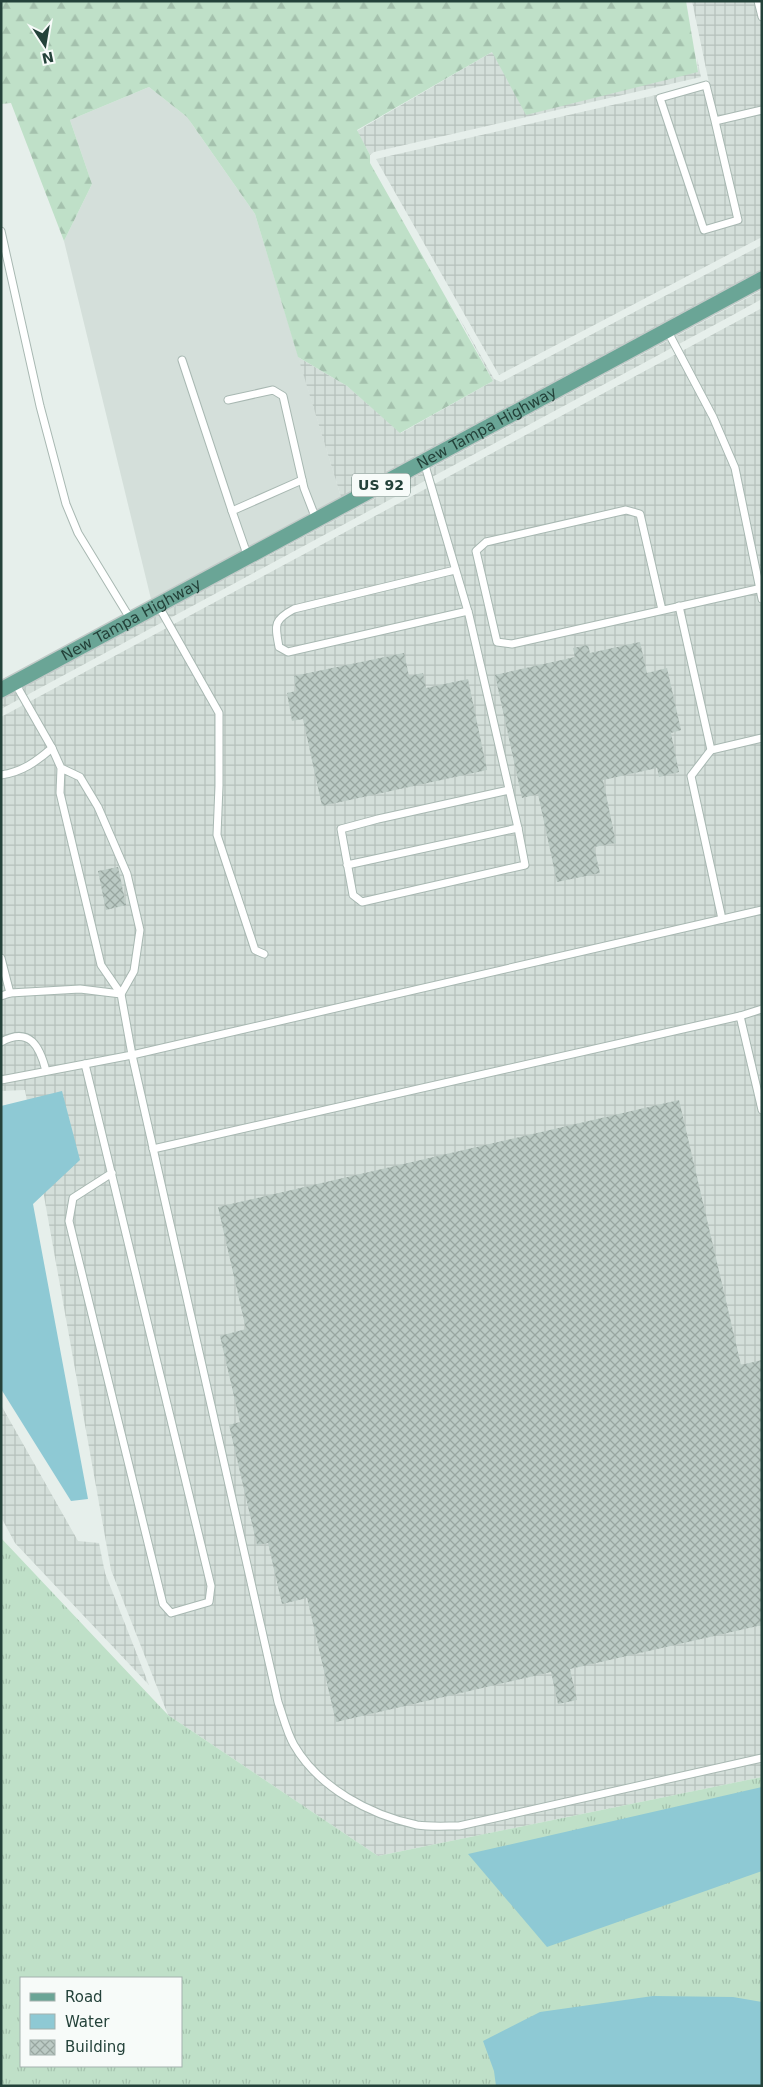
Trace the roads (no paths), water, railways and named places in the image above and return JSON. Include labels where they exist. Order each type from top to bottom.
[{"type":"main road","name":"New Tampa Highway","points":[[1,690],[762,279]]},
{"type":"lane","points":[[758,1],[762,17]]},
{"type":"lane","points":[[706,85],[715,121],[738,220],[704,230],[660,98],[706,85]]},
{"type":"lane","points":[[715,121],[762,110]]},
{"type":"lane","points":[[1,231],[40,406],[66,504],[78,533],[131,620]]},
{"type":"lane","points":[[667,330],[713,417],[729,452],[741,495],[762,598]]},
{"type":"lane","points":[[182,360],[248,557]]},
{"type":"lane","points":[[228,400],[273,390],[283,396],[302,480],[316,520]]},
{"type":"lane","points":[[424,462],[468,611],[518,828],[525,865],[362,902],[353,895],[341,829],[509,790]]},
{"type":"lane","points":[[232,512],[302,480]]},
{"type":"lane","points":[[662,610],[640,514],[626,510],[486,542],[476,551],[497,642],[512,644],[761,588]]},
{"type":"lane","points":[[455,570],[294,609],[282,616],[276,626],[279,647],[288,652],[468,611]]},
{"type":"lane","points":[[158,605],[219,713],[217,836],[255,950],[264,954]]},
{"type":"lane","points":[[679,606],[711,750]]},
{"type":"lane","points":[[15,683],[52,748],[61,768],[60,793],[101,965],[121,994],[153,1150],[278,1702],[294,1745],[312,1770],[339,1792],[370,1810],[418,1825],[459,1826],[762,1758]]},
{"type":"lane","points":[[722,919],[691,776],[711,750],[762,738]]},
{"type":"lane","points":[[1,776],[12,774],[35,764],[52,748]]},
{"type":"lane","points":[[61,768],[80,777],[98,807],[127,874],[140,930],[134,971],[121,994]]},
{"type":"lane","points":[[347,865],[518,828]]},
{"type":"lane","points":[[1,1080],[132,1055],[762,910]]},
{"type":"lane","points":[[1,958],[10,993]]},
{"type":"lane","points":[[1,996],[10,993],[80,989],[121,994]]},
{"type":"lane","points":[[153,1150],[740,1016],[762,1009]]},
{"type":"lane","points":[[740,1016],[762,1110]]},
{"type":"lane","points":[[1,1042],[16,1036],[32,1040],[41,1053],[46,1071]]},
{"type":"lane","points":[[85,1064],[112,1173],[211,1586],[208,1602],[171,1613],[163,1604],[69,1221],[73,1198],[112,1173]]},
{"type":"water","points":[[62,1091],[80,1160],[33,1204],[88,1499],[71,1501],[1,1389],[1,1106]]},
{"type":"water","points":[[762,1787],[762,1871],[547,1947],[468,1854]]},
{"type":"water","points":[[653,1996],[733,1997],[762,2002],[762,2086],[496,2086],[494,2071],[483,2041],[540,2012]]}]
